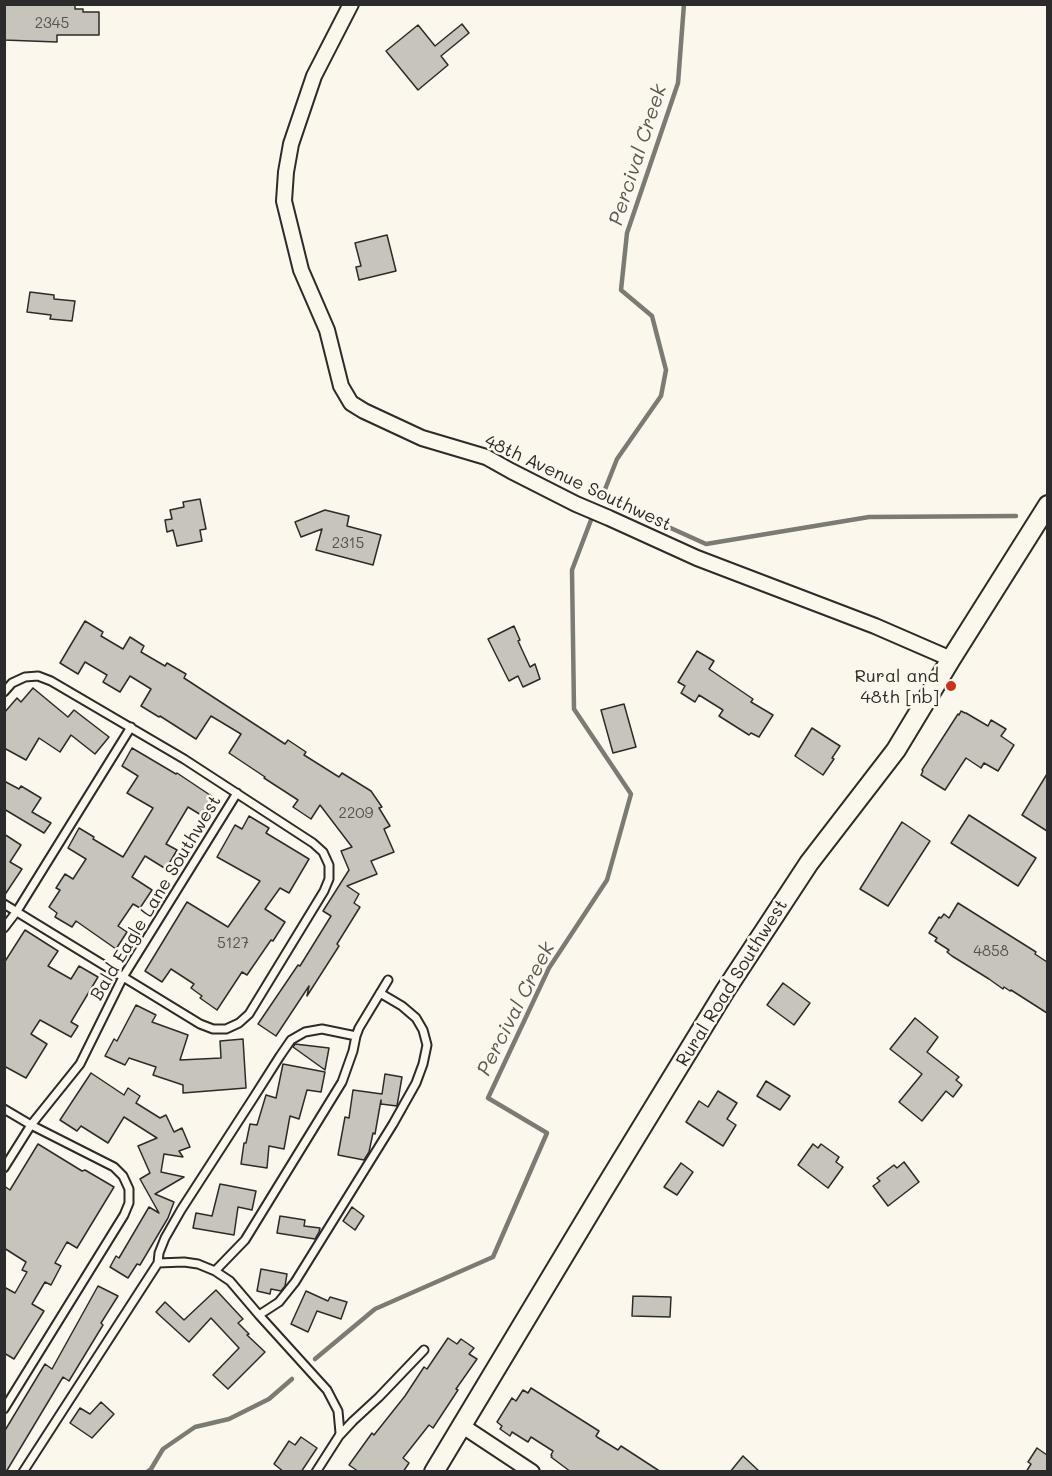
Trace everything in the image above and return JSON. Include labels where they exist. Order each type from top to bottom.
[{"type":"street","name":"48th Avenue Southwest","points":[[351,4],[314,76],[291,144],[284,201],[301,270],[327,330],[341,386],[351,403],[422,438],[486,457],[576,504],[697,558],[866,622],[951,659]]},
{"type":"street","name":"Rural Road Southwest","points":[[434,1472],[600,1194],[725,991],[809,863],[896,750],[1047,505]]},
{"type":"street","points":[[461,1425],[532,1472]]},
{"type":"lane","points":[[4,692],[12,683],[25,677],[38,676],[51,681],[184,759],[313,843],[323,852],[329,865],[329,879],[324,891],[249,1014],[239,1023],[226,1029],[213,1029],[200,1024],[4,903]]},
{"type":"lane","points":[[4,928],[17,911],[131,727]]},
{"type":"lane","name":"Bald Eagle Lane Southwest","points":[[4,1168],[31,1125],[80,1064],[123,977],[237,793]]},
{"type":"lane","points":[[215,1270],[245,1240],[342,1082],[356,1036],[388,980]]},
{"type":"lane","points":[[259,1315],[279,1302],[294,1282],[393,1124],[416,1083],[427,1045],[423,1030],[416,1018],[402,1006],[380,993]]},
{"type":"lane","points":[[23,1472],[158,1263],[165,1238],[181,1210],[291,1040],[305,1032],[322,1029],[356,1036]]},
{"type":"lane","points":[[4,1109],[114,1167],[123,1176],[129,1189],[129,1203],[124,1215],[4,1409]]},
{"type":"lane","points":[[158,1263],[198,1264],[215,1270],[230,1281],[327,1390],[338,1410],[339,1436]]},
{"type":"lane","points":[[316,1472],[339,1436],[424,1350]]},
{"type":"building","points":[[4,4],[75,4],[75,9],[83,9],[83,12],[99,12],[99,35],[57,35],[57,42],[4,40]]},
{"type":"building","points":[[462,24],[469,33],[441,56],[448,65],[418,90],[386,51],[418,25],[435,46]]},
{"type":"building","points":[[387,235],[396,271],[359,280],[356,267],[361,266],[355,243]]},
{"type":"building","points":[[30,292],[54,295],[54,299],[75,301],[72,321],[50,319],[51,315],[27,312]]},
{"type":"building","points":[[200,499],[206,529],[200,530],[202,541],[177,546],[173,530],[167,532],[165,520],[172,519],[170,510],[184,507],[183,502]]},
{"type":"building","points":[[325,510],[349,516],[347,526],[381,535],[373,565],[316,550],[322,529],[301,537],[295,522]]},
{"type":"building","points":[[85,621],[103,632],[101,636],[123,649],[130,637],[144,646],[141,652],[165,666],[167,663],[186,674],[184,678],[285,744],[288,740],[306,752],[304,755],[339,777],[342,773],[371,791],[382,807],[379,808],[390,826],[384,829],[394,852],[371,861],[377,874],[347,886],[359,894],[354,903],[360,907],[337,944],[339,946],[307,996],[309,986],[276,1036],[258,1024],[298,965],[300,966],[331,916],[323,911],[349,870],[341,851],[352,847],[320,805],[311,819],[293,807],[298,800],[229,753],[241,734],[211,716],[196,739],[141,706],[151,689],[130,676],[120,692],[103,682],[107,675],[85,662],[78,674],[60,663]]},
{"type":"building","points":[[514,626],[530,667],[535,664],[540,679],[523,687],[518,676],[509,681],[488,639]]},
{"type":"building","points":[[697,651],[714,661],[709,669],[753,699],[751,702],[773,715],[759,737],[751,733],[749,735],[719,716],[723,710],[699,695],[695,702],[681,693],[685,686],[678,682]]},
{"type":"building","points":[[33,688],[68,717],[74,710],[109,737],[95,754],[71,735],[60,752],[39,738],[26,760],[4,748],[4,713],[17,698],[21,702]]},
{"type":"building","points":[[624,704],[636,747],[613,753],[601,710]]},
{"type":"building","points":[[961,711],[988,726],[991,720],[1006,729],[1001,736],[1014,745],[998,771],[984,763],[981,768],[966,758],[945,790],[921,775],[922,770]]},
{"type":"building","points":[[812,728],[840,746],[823,775],[795,756]]},
{"type":"building","points":[[132,748],[177,773],[213,797],[201,815],[188,807],[166,844],[177,850],[166,869],[145,856],[132,877],[152,890],[140,908],[133,904],[118,926],[127,932],[116,949],[76,921],[72,927],[55,917],[57,913],[49,907],[60,890],[56,888],[65,874],[73,879],[86,859],[68,848],[79,828],[123,857],[153,808],[127,793],[138,776],[122,766]]},
{"type":"building","points":[[1047,774],[1047,831],[1022,815]]},
{"type":"building","points":[[4,781],[19,789],[21,786],[41,798],[32,812],[51,823],[44,833],[4,809]]},
{"type":"building","points":[[969,815],[1036,858],[1018,886],[951,843]]},
{"type":"building","points":[[249,816],[269,828],[266,833],[309,859],[289,893],[280,888],[265,909],[285,922],[247,975],[242,972],[217,1010],[200,998],[202,996],[191,988],[194,984],[171,969],[162,982],[145,971],[187,902],[228,927],[260,881],[217,857],[235,825],[242,829]]},
{"type":"building","points":[[902,822],[930,841],[888,906],[860,889]]},
{"type":"building","points":[[4,834],[21,845],[10,862],[22,869],[4,896]]},
{"type":"building","points":[[958,903],[1036,952],[1035,954],[1047,962],[1047,1013],[1011,990],[1004,987],[1003,989],[952,956],[947,952],[949,950],[935,941],[937,938],[929,933],[939,917],[941,918],[944,914],[949,918]]},
{"type":"building","points":[[25,930],[58,951],[48,966],[71,979],[79,966],[98,977],[71,1022],[78,1026],[71,1037],[40,1020],[31,1034],[47,1044],[26,1078],[4,1066],[4,963]]},
{"type":"building","points":[[783,983],[810,1003],[794,1025],[767,1005]]},
{"type":"building","points":[[136,1005],[156,1015],[152,1022],[188,1035],[180,1060],[221,1058],[220,1041],[243,1039],[246,1088],[183,1093],[183,1085],[153,1075],[156,1067],[129,1058],[125,1065],[105,1056],[114,1039],[117,1041]]},
{"type":"building","points":[[915,1018],[938,1037],[927,1052],[959,1077],[956,1080],[962,1085],[953,1097],[946,1091],[922,1121],[899,1102],[922,1074],[890,1049]]},
{"type":"building","points":[[295,1044],[329,1048],[325,1070],[293,1047]]},
{"type":"building","points":[[283,1064],[325,1072],[321,1092],[307,1090],[299,1119],[290,1116],[284,1149],[269,1146],[267,1168],[241,1164],[250,1124],[257,1125],[266,1095],[276,1098]]},
{"type":"building","points":[[91,1073],[124,1095],[128,1088],[140,1096],[136,1103],[160,1118],[166,1115],[174,1132],[182,1128],[190,1147],[179,1151],[183,1157],[164,1154],[161,1172],[184,1177],[155,1194],[174,1202],[168,1218],[140,1265],[137,1264],[128,1278],[110,1267],[116,1256],[119,1258],[149,1207],[159,1213],[140,1179],[150,1173],[138,1146],[157,1138],[124,1117],[108,1143],[81,1126],[77,1131],[60,1120]]},
{"type":"building","points":[[385,1074],[402,1077],[397,1106],[381,1104],[381,1100],[375,1134],[373,1133],[369,1152],[364,1160],[338,1155],[345,1117],[349,1118],[353,1090],[382,1094]]},
{"type":"building","points":[[766,1081],[790,1096],[780,1110],[757,1096]]},
{"type":"building","points":[[718,1091],[737,1103],[727,1119],[736,1125],[723,1146],[686,1122],[699,1101],[708,1107]]},
{"type":"building","points":[[38,1144],[82,1171],[85,1170],[114,1187],[77,1248],[67,1242],[55,1263],[61,1266],[51,1285],[45,1282],[32,1304],[44,1311],[14,1359],[4,1353],[4,1287],[15,1293],[27,1272],[22,1270],[26,1262],[4,1248],[4,1186],[10,1190]]},
{"type":"building","points":[[813,1144],[818,1148],[821,1144],[839,1157],[836,1162],[843,1167],[828,1188],[798,1165]]},
{"type":"building","points":[[904,1162],[919,1182],[888,1206],[873,1186],[880,1181],[877,1178],[894,1165],[897,1168]]},
{"type":"building","points":[[681,1163],[693,1172],[677,1195],[664,1187]]},
{"type":"building","points":[[220,1184],[256,1191],[252,1210],[238,1207],[234,1235],[193,1228],[196,1213],[212,1216]]},
{"type":"building","points":[[352,1207],[364,1216],[355,1230],[343,1221]]},
{"type":"building","points":[[280,1216],[305,1220],[304,1226],[320,1228],[319,1232],[315,1239],[277,1233]]},
{"type":"building","points":[[261,1269],[287,1274],[285,1286],[281,1291],[271,1289],[270,1294],[257,1291]]},
{"type":"building","points":[[98,1286],[118,1296],[69,1381],[63,1377],[4,1472],[4,1432],[45,1364],[52,1369]]},
{"type":"building","points":[[216,1290],[243,1319],[238,1323],[249,1334],[247,1335],[265,1352],[228,1389],[213,1375],[239,1348],[211,1318],[189,1342],[156,1312],[165,1302],[184,1320]]},
{"type":"building","points":[[306,1291],[328,1301],[330,1297],[347,1302],[341,1319],[317,1311],[308,1332],[291,1324]]},
{"type":"building","points":[[633,1296],[671,1297],[670,1317],[632,1316]]},
{"type":"building","points":[[448,1338],[457,1344],[461,1339],[474,1348],[469,1354],[477,1359],[433,1428],[429,1425],[403,1458],[409,1463],[403,1472],[359,1472],[349,1465],[372,1433],[374,1435],[405,1396],[424,1367],[427,1369]]},
{"type":"building","points":[[531,1388],[599,1431],[597,1437],[618,1450],[621,1446],[661,1472],[571,1472],[551,1457],[553,1451],[531,1437],[528,1442],[512,1432],[510,1436],[500,1429],[502,1426],[497,1422],[512,1398],[516,1401],[523,1390],[528,1393]]},
{"type":"building","points":[[101,1402],[114,1414],[92,1438],[70,1423],[80,1408],[90,1414]]},
{"type":"building","points":[[301,1437],[317,1448],[301,1472],[284,1472],[274,1464],[289,1441],[295,1445]]},
{"type":"building","points":[[1037,1448],[1047,1455],[1047,1472],[1026,1472],[1031,1464],[1028,1462]]},
{"type":"building","points":[[743,1456],[760,1472],[730,1472]]},
{"type":"waterway","name":"Percival Creek","points":[[684,4],[678,83],[627,233],[621,290],[652,316],[666,370],[661,396],[617,459],[602,497],[706,544],[869,517],[1016,516]]},
{"type":"waterway","name":"Percival Creek","points":[[315,1359],[375,1309],[493,1257],[547,1133],[488,1098],[549,968],[607,880],[631,794],[574,709],[572,570],[591,520]]},
{"type":"waterway","name":"Percival Creek","points":[[147,1472],[163,1449],[195,1427],[229,1419],[269,1399],[292,1379]]},
{"type":"place","name":"Rural and 48th [nb]","points":[[951,686]]}]
